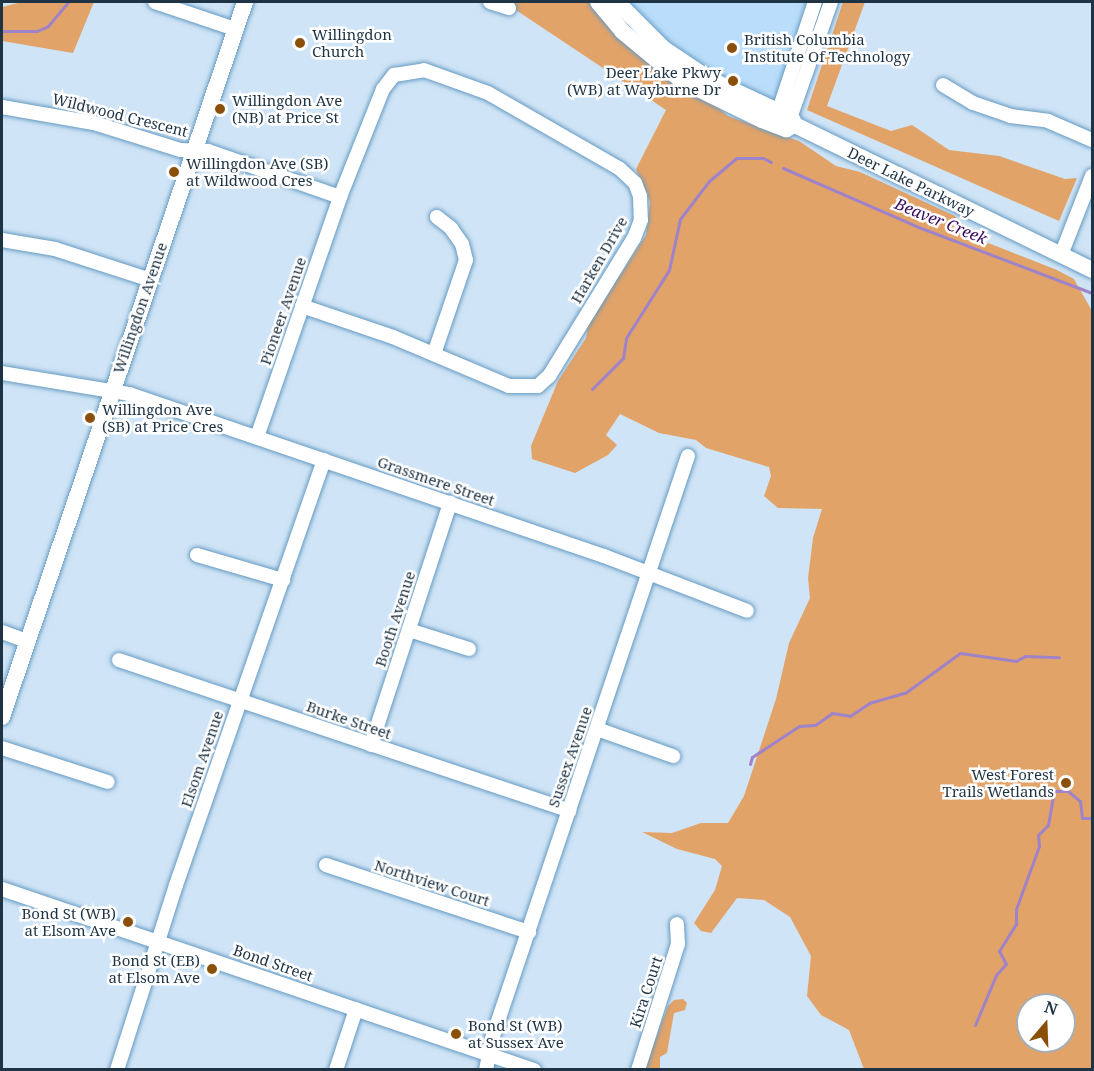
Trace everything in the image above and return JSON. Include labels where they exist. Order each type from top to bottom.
[{"type":"main road","name":"Willingdon Avenue","points":[[2,717],[245,2]]},
{"type":"main road","name":"Deer Lake Parkway","points":[[598,2],[622,32],[682,81],[785,121]]},
{"type":"main road","name":"Deer Lake Parkway","points":[[616,2],[644,31],[686,65],[733,92],[785,121],[1092,270]]},
{"type":"street","points":[[155,2],[235,29]]},
{"type":"street","points":[[490,2],[509,8]]},
{"type":"street","points":[[785,121],[815,2]]},
{"type":"street","points":[[785,121],[831,2]]},
{"type":"street","name":"Harken Drive","points":[[302,306],[434,354],[515,388],[543,383],[637,232],[642,208],[634,183],[620,169],[488,93],[424,70],[411,70],[394,75],[385,84],[340,196]]},
{"type":"street","points":[[943,85],[973,103],[1011,116],[1048,121],[1092,140]]},
{"type":"street","name":"Wildwood Crescent","points":[[2,107],[94,123],[208,152],[340,196]]},
{"type":"street","points":[[1061,255],[1092,176]]},
{"type":"street","name":"Pioneer Avenue","points":[[257,436],[340,196]]},
{"type":"street","points":[[434,354],[466,260],[462,244],[452,228],[437,217]]},
{"type":"street","points":[[2,240],[55,249],[151,280]]},
{"type":"street","name":"Grassmere Street","points":[[2,373],[112,390],[257,436],[450,503],[747,611]]},
{"type":"street","name":"Sussex Avenue","points":[[486,1070],[529,932],[688,456]]},
{"type":"street","name":"Elsom Avenue","points":[[117,1070],[240,701],[324,460]]},
{"type":"street","name":"Booth Avenue","points":[[371,745],[450,503]]},
{"type":"street","points":[[197,555],[283,580]]},
{"type":"street","points":[[409,630],[469,649]]},
{"type":"street","points":[[2,632],[27,641]]},
{"type":"street","name":"Burke Street","points":[[119,660],[569,811]]},
{"type":"street","points":[[597,729],[673,756]]},
{"type":"street","points":[[2,747],[108,782]]},
{"type":"street","name":"Northview Court","points":[[326,865],[529,932]]},
{"type":"street","name":"Bond Street","points":[[2,889],[534,1070]]},
{"type":"street","name":"Kira Court","points":[[638,1070],[678,944],[677,924]]},
{"type":"street","points":[[336,1070],[357,1009]]},
{"type":"shaded area","points":[[22,2],[94,2],[73,53],[2,41],[2,7]]},
{"type":"shaded area","points":[[504,2],[593,2],[728,116],[799,141],[836,166],[860,172],[955,216],[968,235],[1074,279],[1092,311],[1092,1069],[864,1069],[849,1030],[821,1015],[807,996],[811,956],[790,917],[764,900],[737,898],[711,933],[701,931],[694,923],[715,890],[722,866],[715,859],[677,849],[642,832],[672,833],[701,823],[728,823],[744,796],[776,699],[789,643],[810,598],[808,578],[813,538],[822,509],[778,508],[764,496],[771,476],[769,467],[706,448],[696,440],[659,433],[620,414],[606,435],[617,445],[608,455],[575,473],[532,459],[531,446],[558,381],[586,338],[588,325],[646,235],[650,202],[636,169],[666,110]]},
{"type":"shaded area","name":"British Columbia Institute Of Technology","points":[[623,2],[809,2],[778,92],[769,99],[761,98],[679,54]]},
{"type":"shaded area","points":[[843,2],[865,2],[827,106],[891,131],[912,125],[949,150],[999,156],[1065,179],[1077,178],[1059,221],[807,110]]},
{"type":"shaded area","points":[[683,999],[687,1003],[685,1010],[674,1013],[667,1053],[660,1057],[660,1069],[644,1070],[668,1006],[674,1000]]},
{"type":"waterway","points":[[2,31],[37,31],[48,26],[68,2]]},
{"type":"waterway","name":"Beaver Creek","points":[[592,389],[623,358],[626,338],[669,270],[680,219],[709,181],[736,158],[763,158],[771,162]]},
{"type":"waterway","name":"Beaver Creek","points":[[783,168],[921,228],[1092,293]]},
{"type":"waterway","points":[[750,764],[752,757],[799,726],[815,725],[832,713],[850,716],[869,703],[905,693],[960,653],[1016,661],[1025,656],[1059,657]]},
{"type":"waterway","points":[[975,1025],[996,975],[1006,964],[999,951],[1016,924],[1016,909],[1039,846],[1038,835],[1048,825],[1054,791],[1068,791],[1080,801],[1082,818],[1092,818]]},
{"type":"place","name":"Willingdon Church","points":[[300,43]]},
{"type":"place","name":"British Columbia Institute Of Technology","points":[[732,48]]},
{"type":"place","name":"Deer Lake Pkwy (WB) at Wayburne Dr","points":[[733,81]]},
{"type":"place","name":"Willingdon Ave (NB) at Price St","points":[[220,109]]},
{"type":"place","name":"Willingdon Ave (SB) at Wildwood Cres","points":[[174,172]]},
{"type":"place","name":"Willingdon Ave (SB) at Price Cres","points":[[90,418]]},
{"type":"place","name":"West Forest Trails Wetlands","points":[[1066,783]]},
{"type":"place","name":"Bond St (WB) at Elsom Ave","points":[[128,922]]},
{"type":"place","name":"Bond St (EB) at Elsom Ave","points":[[212,969]]},
{"type":"place","name":"Bond St (WB) at Sussex Ave","points":[[456,1034]]}]
